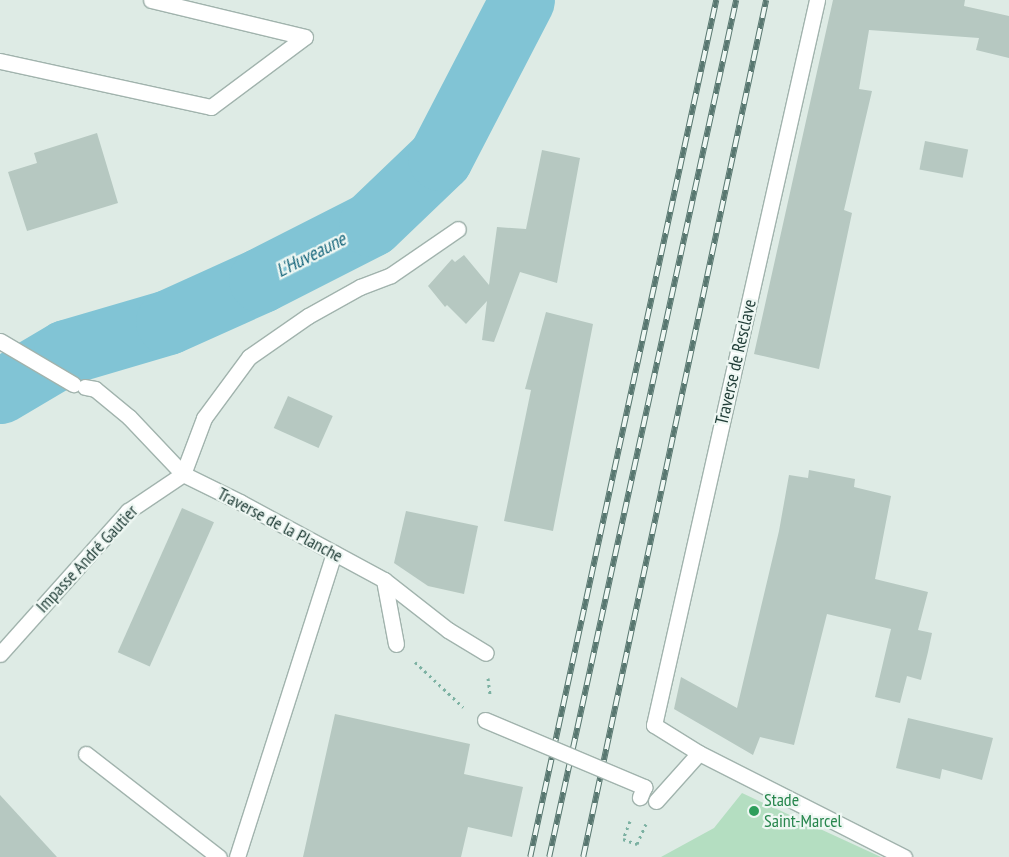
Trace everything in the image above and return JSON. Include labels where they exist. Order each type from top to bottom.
[{"type":"street","points":[[0,61],[211,107],[305,37],[151,0]]},
{"type":"street","name":"Traverse de Resclave","points":[[699,753],[654,724],[817,0]]},
{"type":"street","points":[[183,474],[204,418],[249,357],[308,316],[360,287],[391,275],[458,229]]},
{"type":"street","name":"Traverse de la Planche","points":[[0,341],[79,385],[95,389],[130,417],[183,474],[384,580],[448,630],[486,654]]},
{"type":"street","name":"Impasse André Gautier","points":[[0,654],[128,510],[183,474]]},
{"type":"street","points":[[237,857],[334,553]]},
{"type":"street","points":[[384,580],[396,644]]},
{"type":"street","points":[[485,720],[644,787],[640,797]]},
{"type":"street","points":[[656,801],[699,753],[904,857]]},
{"type":"street","points":[[86,754],[219,857]]},
{"type":"path","points":[[396,644],[457,703],[485,720]]},
{"type":"green space","name":"Stade Saint-Marcel","points":[[742,793],[881,857],[661,857],[714,828]]},
{"type":"building","points":[[833,0],[965,0],[964,6],[1009,16],[1009,58],[976,50],[979,38],[869,30],[859,89],[872,91],[844,210],[852,213],[819,369],[754,354]]},
{"type":"building","points":[[97,133],[118,203],[27,231],[8,172],[37,163],[34,153]]},
{"type":"building","points":[[925,141],[968,149],[963,178],[919,169]]},
{"type":"building","points":[[542,150],[580,158],[557,283],[520,272],[494,342],[482,340],[487,301],[466,324],[447,305],[445,307],[428,286],[452,259],[455,262],[464,255],[489,285],[497,227],[526,229]]},
{"type":"building","points":[[546,312],[593,324],[553,531],[504,521],[531,390],[525,389]]},
{"type":"building","points":[[288,396],[333,416],[319,448],[274,428]]},
{"type":"building","points":[[809,470],[855,479],[854,487],[891,496],[875,579],[928,592],[918,630],[932,633],[921,680],[907,676],[900,703],[875,697],[891,629],[827,614],[794,745],[760,737],[753,755],[674,709],[681,677],[737,708],[779,531],[789,475],[808,478]]},
{"type":"building","points":[[182,508],[214,522],[150,667],[118,652]]},
{"type":"building","points":[[406,511],[478,526],[464,594],[428,586],[394,563]]},
{"type":"building","points":[[335,714],[470,744],[464,774],[523,787],[512,837],[468,827],[461,857],[303,857]]},
{"type":"building","points":[[908,718],[993,738],[982,780],[942,769],[940,779],[896,768]]},
{"type":"building","points":[[0,795],[57,857],[0,857]]},
{"type":"waterway","name":"L'Huveaune","points":[[0,391],[66,352],[168,322],[261,280],[371,224],[440,158],[522,0]]},
{"type":"railway","points":[[530,857],[716,0]]},
{"type":"railway","points":[[549,857],[736,0]]},
{"type":"railway","points":[[583,857],[766,0]]},
{"type":"place","name":"Stade Saint-Marcel","points":[[754,811]]}]
